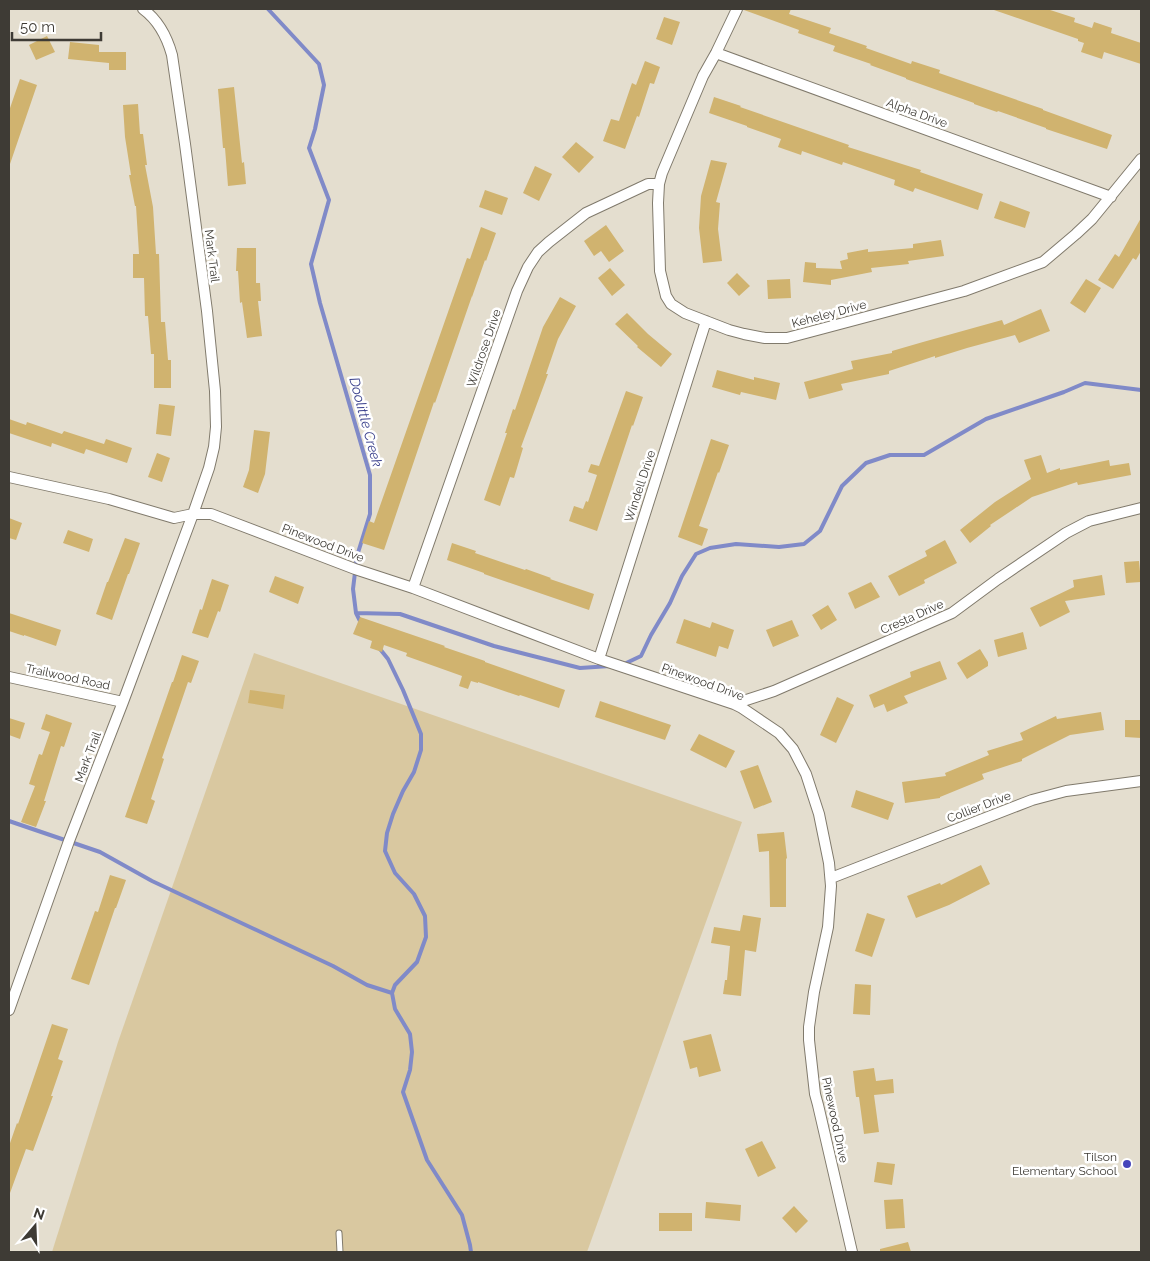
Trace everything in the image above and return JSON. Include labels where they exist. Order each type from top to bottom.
[{"type":"street","name":"Mark Trail","points":[[9,1010],[69,842],[193,514],[209,468],[214,447],[216,427],[214,382],[172,55],[168,43],[155,20],[143,9]]},
{"type":"street","name":"Keheley Drive","points":[[737,9],[703,76],[672,148],[659,184],[660,271],[666,296],[671,304],[685,313],[729,330],[765,338],[787,338],[964,291],[1043,262],[1076,234],[1111,197],[1141,159]]},
{"type":"street","name":"Alpha Drive","points":[[716,53],[1111,197]]},
{"type":"street","name":"Wildrose Drive","points":[[412,588],[517,291],[528,267],[538,252],[586,214],[648,184],[659,184]]},
{"type":"street","name":"Windell Drive","points":[[599,659],[706,321]]},
{"type":"street","points":[[9,476],[109,499],[174,518],[193,514]]},
{"type":"street","name":"Cresta Drive","points":[[734,704],[774,691],[952,613],[1043,547],[1066,533],[1089,521],[1141,508]]},
{"type":"street","name":"Pinewood Drive","points":[[193,514],[211,514],[599,659],[734,704],[778,733],[793,749],[806,774],[819,814],[831,878],[828,927],[814,992],[809,1040],[815,1094],[852,1252]]},
{"type":"street","name":"Trailwood Road","points":[[9,677],[123,702]]},
{"type":"street","name":"Collier Drive","points":[[831,878],[1032,800],[1066,791],[1141,780]]},
{"type":"lane","points":[[338,1233],[340,1252]]},
{"type":"shaded area","points":[[254,653],[742,822],[587,1252],[52,1252],[118,1042]]},
{"type":"building","points":[[744,9],[791,9],[789,14],[831,28],[829,33],[867,46],[866,48],[911,64],[912,61],[940,70],[939,73],[1112,135],[1107,149],[974,104],[833,51],[835,46],[798,33],[799,30]]},
{"type":"building","points":[[995,9],[1047,9],[1075,18],[1074,22],[1092,28],[1094,22],[1112,28],[1111,33],[1141,43],[1141,64],[1104,52],[1102,59],[1081,52],[1084,43],[1078,41],[1078,39]]},
{"type":"building","points":[[664,17],[680,22],[672,45],[656,39]]},
{"type":"building","points":[[47,36],[55,52],[36,60],[29,45]]},
{"type":"building","points":[[70,42],[99,45],[99,52],[126,52],[126,70],[109,70],[109,63],[68,59]]},
{"type":"building","points":[[645,61],[660,67],[654,84],[650,83],[639,117],[637,116],[625,149],[603,141],[611,119],[619,121],[632,83],[636,85]]},
{"type":"building","points":[[20,79],[37,85],[9,164],[9,111]]},
{"type":"building","points":[[234,87],[246,184],[228,186],[218,89]]},
{"type":"building","points":[[714,97],[849,145],[848,147],[921,170],[920,172],[983,194],[978,210],[915,188],[913,192],[894,185],[895,180],[843,162],[842,165],[802,151],[801,155],[778,147],[781,139],[709,113]]},
{"type":"building","points":[[138,104],[140,134],[143,134],[147,165],[145,165],[153,207],[156,254],[159,254],[161,322],[165,322],[168,360],[171,360],[171,388],[154,388],[154,354],[151,354],[148,316],[145,316],[144,278],[133,278],[133,254],[139,254],[136,206],[129,175],[131,175],[125,137],[123,105]]},
{"type":"building","points":[[576,142],[594,157],[579,173],[562,157]]},
{"type":"building","points":[[711,160],[727,163],[716,202],[720,203],[718,229],[722,261],[703,263],[699,228],[701,196]]},
{"type":"building","points":[[535,166],[552,174],[539,201],[523,193]]},
{"type":"building","points":[[485,190],[508,198],[502,215],[479,207]]},
{"type":"building","points":[[1000,201],[1030,212],[1025,228],[994,218]]},
{"type":"building","points":[[1141,218],[1141,251],[1136,260],[1133,258],[1113,289],[1098,280],[1115,254],[1119,257]]},
{"type":"building","points":[[606,225],[624,251],[609,262],[601,251],[594,256],[584,241]]},
{"type":"building","points":[[481,227],[496,233],[434,402],[384,550],[362,543],[369,521],[374,523],[467,258],[470,259]]},
{"type":"building","points":[[941,240],[944,256],[908,261],[909,264],[871,268],[872,272],[831,280],[831,285],[803,282],[805,262],[816,263],[816,268],[842,269],[840,261],[848,259],[847,253],[868,249],[868,252],[913,248],[913,244]]},
{"type":"building","points":[[237,248],[256,248],[256,283],[260,283],[261,301],[258,301],[262,336],[247,338],[242,302],[240,303],[238,271],[236,271]]},
{"type":"building","points":[[610,268],[625,285],[612,296],[598,278]]},
{"type":"building","points":[[737,273],[750,286],[739,296],[727,283]]},
{"type":"building","points":[[790,279],[791,298],[768,299],[767,280]]},
{"type":"building","points":[[1086,279],[1101,288],[1085,313],[1070,303]]},
{"type":"building","points":[[560,297],[576,306],[558,339],[546,374],[548,374],[521,447],[523,448],[514,478],[510,477],[500,506],[484,500],[507,433],[505,433],[513,409],[515,410],[543,327]]},
{"type":"building","points":[[1041,309],[1050,331],[1019,343],[1015,335],[935,358],[935,356],[889,371],[889,374],[841,384],[843,390],[809,399],[804,382],[853,369],[851,361],[892,353],[892,351],[1002,320],[1004,325]]},
{"type":"building","points":[[627,313],[672,354],[661,367],[637,347],[615,324]]},
{"type":"building","points":[[717,370],[754,380],[754,377],[780,383],[776,400],[741,392],[740,395],[712,387]]},
{"type":"building","points":[[626,391],[643,397],[597,531],[569,521],[574,506],[583,509],[586,501],[588,502],[597,475],[588,472],[591,464],[599,466]]},
{"type":"building","points":[[159,404],[175,406],[171,436],[156,434]]},
{"type":"building","points":[[9,419],[26,425],[27,422],[62,434],[64,431],[104,444],[106,439],[132,448],[127,463],[86,449],[84,454],[52,443],[51,447],[9,433]]},
{"type":"building","points":[[254,430],[270,432],[265,474],[258,493],[243,487],[249,470]]},
{"type":"building","points":[[711,439],[729,445],[699,526],[708,529],[702,546],[678,537]]},
{"type":"building","points":[[157,453],[170,458],[162,482],[148,477]]},
{"type":"building","points":[[1041,455],[1047,473],[1060,468],[1060,470],[1109,460],[1110,466],[1129,463],[1131,475],[1078,485],[1077,482],[1032,497],[990,525],[970,543],[960,530],[995,502],[1031,479],[1024,460]]},
{"type":"building","points":[[9,518],[22,523],[16,540],[9,538]]},
{"type":"building","points":[[68,530],[93,539],[89,552],[63,543]]},
{"type":"building","points":[[125,538],[140,543],[112,620],[96,614]]},
{"type":"building","points":[[945,540],[957,563],[924,580],[925,583],[899,596],[888,576],[927,556],[925,551]]},
{"type":"building","points":[[452,543],[476,551],[475,553],[594,594],[589,610],[447,560]]},
{"type":"building","points":[[1139,561],[1141,582],[1126,583],[1124,562]]},
{"type":"building","points":[[1102,575],[1105,595],[1065,601],[1070,612],[1040,627],[1030,608],[1074,587],[1073,580]]},
{"type":"building","points":[[275,576],[304,587],[298,604],[269,592]]},
{"type":"building","points":[[212,579],[229,585],[220,612],[218,611],[208,638],[192,633]]},
{"type":"building","points":[[871,582],[880,597],[855,609],[848,593]]},
{"type":"building","points":[[828,605],[837,620],[821,630],[812,615]]},
{"type":"building","points":[[9,613],[61,630],[56,646],[9,631]]},
{"type":"building","points":[[360,617],[565,690],[559,708],[478,682],[471,681],[468,689],[459,686],[462,676],[406,656],[407,653],[384,645],[382,652],[370,648],[372,641],[353,634]]},
{"type":"building","points":[[684,619],[710,628],[712,622],[734,630],[728,649],[719,646],[716,657],[676,643]]},
{"type":"building","points":[[792,620],[799,636],[773,647],[766,630]]},
{"type":"building","points":[[1023,632],[1027,649],[998,657],[994,640]]},
{"type":"building","points":[[980,649],[988,662],[988,666],[967,679],[957,663]]},
{"type":"building","points":[[182,655],[199,661],[191,683],[188,682],[162,758],[164,759],[151,799],[155,801],[147,824],[125,817]]},
{"type":"building","points":[[940,661],[947,679],[904,696],[908,703],[887,712],[884,704],[874,708],[869,695],[911,677],[910,672]]},
{"type":"building","points":[[250,690],[285,695],[283,709],[248,703]]},
{"type":"building","points":[[837,697],[854,705],[836,743],[820,735]]},
{"type":"building","points":[[600,701],[671,725],[665,740],[595,717]]},
{"type":"building","points":[[1101,712],[1104,730],[1070,735],[1022,759],[1022,761],[982,774],[984,779],[940,798],[905,803],[902,782],[946,776],[945,773],[989,755],[987,751],[1023,740],[1020,733],[1056,716],[1057,719]]},
{"type":"building","points":[[46,714],[72,723],[64,747],[61,746],[44,801],[46,801],[36,827],[21,822],[35,786],[29,784],[39,754],[42,755],[50,732],[41,729]]},
{"type":"building","points":[[9,718],[25,723],[20,739],[9,735]]},
{"type":"building","points":[[1125,720],[1141,720],[1141,738],[1125,737]]},
{"type":"building","points":[[699,734],[735,751],[726,768],[690,750]]},
{"type":"building","points":[[758,765],[772,802],[754,809],[740,771]]},
{"type":"building","points":[[856,790],[894,803],[888,820],[851,807]]},
{"type":"building","points":[[784,832],[787,858],[786,907],[770,907],[769,851],[759,852],[757,834]]},
{"type":"building","points":[[981,865],[990,884],[949,905],[916,918],[907,896],[940,883],[941,885]]},
{"type":"building","points":[[110,875],[126,880],[89,985],[71,979],[95,911],[98,912]]},
{"type":"building","points":[[867,913],[885,919],[872,957],[855,951]]},
{"type":"building","points":[[743,915],[761,918],[756,952],[745,950],[741,996],[723,994],[725,980],[727,980],[730,946],[711,943],[714,927],[740,931]]},
{"type":"building","points":[[855,984],[871,985],[870,1015],[853,1014]]},
{"type":"building","points":[[52,1024],[68,1029],[58,1059],[63,1061],[51,1096],[53,1096],[33,1151],[26,1149],[9,1193],[9,1146]]},
{"type":"building","points":[[711,1034],[721,1071],[699,1077],[697,1067],[690,1069],[683,1041]]},
{"type":"building","points":[[874,1068],[876,1081],[893,1079],[894,1093],[874,1095],[879,1132],[864,1134],[859,1097],[856,1097],[853,1071]]},
{"type":"building","points":[[762,1141],[776,1168],[758,1177],[745,1149]]},
{"type":"building","points":[[877,1162],[895,1164],[892,1185],[874,1182]]},
{"type":"building","points":[[903,1199],[905,1228],[886,1229],[884,1200]]},
{"type":"building","points":[[706,1202],[741,1205],[740,1221],[705,1218]]},
{"type":"building","points":[[794,1206],[808,1221],[796,1233],[782,1218]]},
{"type":"building","points":[[659,1213],[692,1213],[692,1231],[659,1231]]},
{"type":"building","points":[[908,1242],[911,1252],[880,1252],[880,1249]]},
{"type":"waterway","name":"Doolittle Creek","points":[[268,9],[319,64],[324,85],[309,148],[329,200],[311,264],[320,303],[370,475],[370,514],[357,556],[353,589],[356,613],[361,623]]},
{"type":"waterway","points":[[622,665],[641,656],[670,603],[682,576],[696,554],[710,548],[736,544],[779,547],[804,544],[820,531],[842,486],[866,463],[890,455],[924,455],[986,419],[1085,383],[1141,390]]},
{"type":"waterway","points":[[356,613],[400,614],[494,646],[580,668],[610,666]]},
{"type":"waterway","name":"Doolittle Creek","points":[[380,649],[388,659],[403,690],[421,734],[421,750],[414,772],[393,814],[387,833],[385,851],[395,873],[414,894],[425,916],[426,937],[417,962],[395,985],[392,993],[395,1009],[410,1034],[412,1052],[410,1070],[403,1092],[427,1160],[462,1215],[471,1252]]},
{"type":"waterway","points":[[9,821],[100,852],[152,881],[333,966],[367,985],[392,993]]},
{"type":"place","name":"Tilson Elementary School","points":[[1127,1164]]}]
